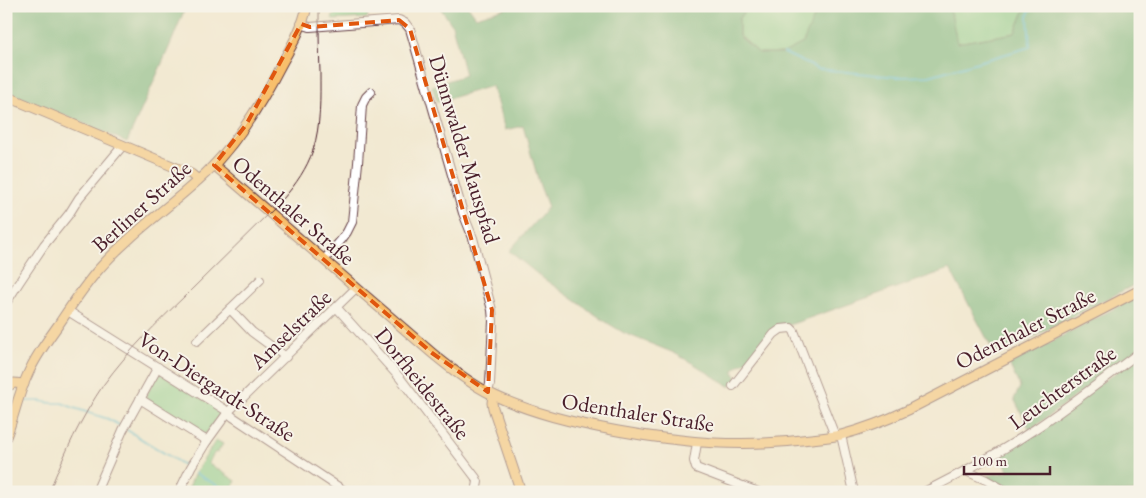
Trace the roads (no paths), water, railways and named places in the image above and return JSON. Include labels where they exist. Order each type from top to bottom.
[{"type":"main road","name":"Berliner Straße","points":[[6,436],[24,384],[36,358],[88,281],[114,253],[214,165],[236,139],[278,72],[301,24],[307,6]]},
{"type":"main road","points":[[9,98],[188,173],[198,180]]},
{"type":"main road","name":"Odenthaler Straße","points":[[214,165],[449,368],[490,393],[530,410],[560,419],[634,434],[697,443],[757,444],[794,441],[838,435],[886,420],[1140,290]]},
{"type":"main road","points":[[6,387],[14,383],[24,384]]},
{"type":"main road","name":"Dünnwalder Mauspfad","points":[[490,393],[493,408],[521,492]]},
{"type":"street","name":"Dünnwalder Mauspfad","points":[[301,24],[310,27],[399,20],[410,29],[460,205],[473,238],[492,310],[490,393]]},
{"type":"street","points":[[324,260],[342,240],[352,222],[362,105],[371,92]]},
{"type":"street","points":[[6,109],[9,98]]},
{"type":"street","points":[[6,303],[44,245],[122,145]]},
{"type":"street","points":[[197,341],[260,280]]},
{"type":"street","name":"Amselstraße","points":[[179,492],[189,469],[228,412],[356,288]]},
{"type":"street","name":"Dorfheidestraße","points":[[337,308],[400,378],[476,478],[478,482],[476,492]]},
{"type":"street","points":[[230,309],[252,332],[286,357]]},
{"type":"street","name":"Von-Diergardt-Straße","points":[[68,311],[228,412],[346,492]]},
{"type":"street","points":[[733,386],[774,334],[781,329],[791,328],[794,330],[838,435],[854,492]]},
{"type":"street","name":"Leuchterstraße","points":[[924,492],[997,453],[1034,429],[1140,352]]},
{"type":"street","points":[[96,492],[124,428],[158,367]]},
{"type":"street","points":[[140,399],[207,441]]},
{"type":"street","points":[[697,443],[694,461],[696,468],[758,492]]},
{"type":"street","points":[[966,471],[1002,490]]},
{"type":"waterway","points":[[784,53],[818,69],[897,77],[929,76],[1030,47],[1029,11],[1038,6]]},
{"type":"waterway","points":[[25,401],[62,403],[108,419],[121,426]]},
{"type":"waterway","points":[[6,407],[11,406]]},
{"type":"waterway","points":[[127,430],[185,466]]},
{"type":"waterway","points":[[195,473],[229,492]]},
{"type":"tram line","points":[[49,492],[80,423],[113,372],[154,327],[283,199],[297,182],[311,157],[319,121],[319,6]]}]
